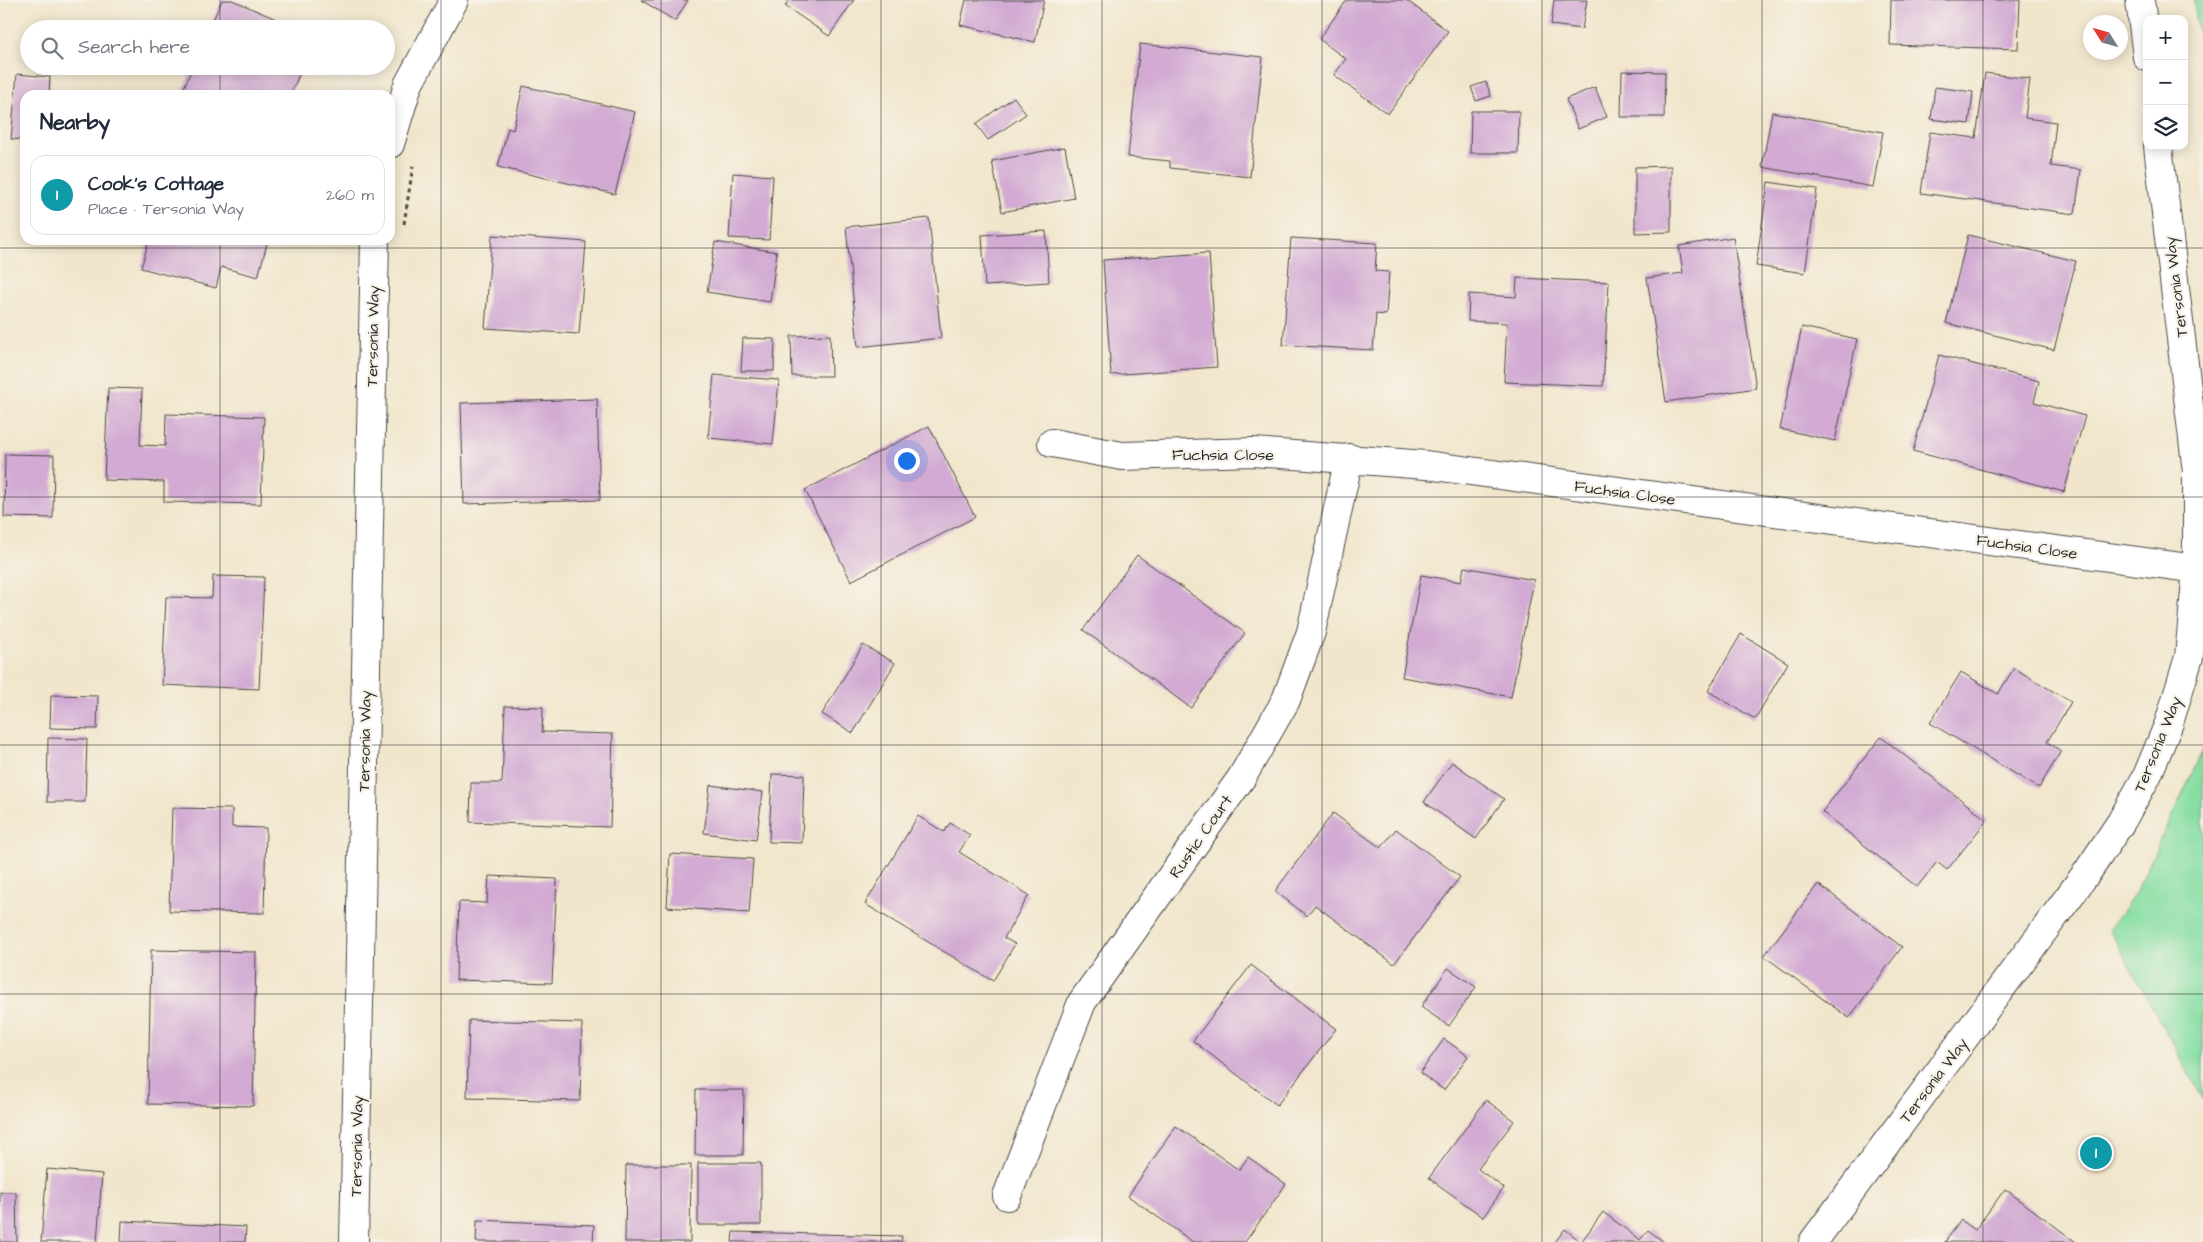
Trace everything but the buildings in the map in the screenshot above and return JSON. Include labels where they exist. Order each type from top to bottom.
[{"type":"street","points":[[395,128],[408,85],[454,0]]},
{"type":"street","points":[[2140,0],[2143,24]]},
{"type":"street","name":"Tersonia Way","points":[[1813,1242],[2082,878],[2121,822],[2147,776],[2169,723],[2188,657],[2197,569],[2197,472],[2158,150]]},
{"type":"street","name":"Tersonia Way","points":[[354,1242],[375,245]]},
{"type":"street","name":"Fuchsia Close","points":[[1052,443],[1122,456],[1253,452],[1426,465],[2197,569]]},
{"type":"street","name":"Rustic Court","points":[[1007,1196],[1082,1002],[1242,777],[1286,700],[1311,632],[1349,458]]},
{"type":"green space","points":[[2194,0],[2203,0],[2203,72]]},
{"type":"green space","points":[[2203,750],[2203,1099],[2109,929],[2135,894]]},
{"type":"place","name":"Cook's Cottage","points":[[2096,1153]]}]
